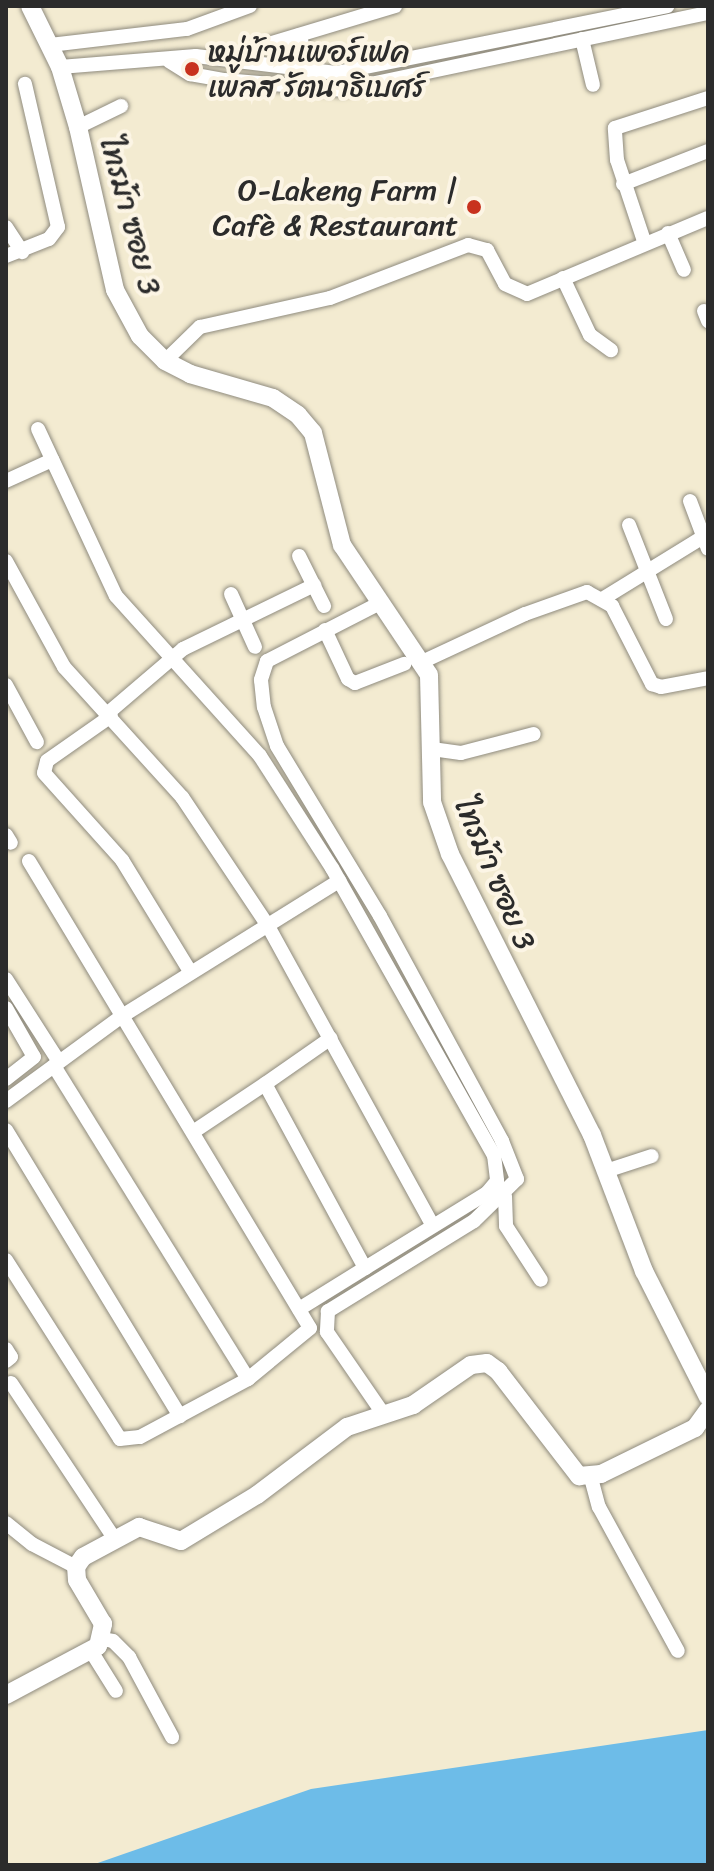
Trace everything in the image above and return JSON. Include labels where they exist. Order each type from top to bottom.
[{"type":"street","name":"ไทรม้า ซอย 3","points":[[30,6],[60,67],[78,127],[115,290],[140,336],[165,361],[273,398],[298,415],[321,454],[342,545],[378,604],[424,661],[433,711],[433,808],[450,854],[606,1171],[644,1271],[708,1397]]},
{"type":"street","points":[[50,45],[187,29],[250,6]]},
{"type":"street","points":[[262,46],[395,6]]},
{"type":"street","points":[[60,67],[169,61],[196,56],[310,74],[369,69],[497,43],[520,46],[549,40],[667,6]]},
{"type":"street","points":[[549,40],[582,39],[708,13]]},
{"type":"street","points":[[300,35],[310,74],[310,91]]},
{"type":"street","points":[[582,39],[593,85]]},
{"type":"street","points":[[169,61],[190,74],[310,91],[371,86],[503,58],[520,46]]},
{"type":"street","points":[[6,256],[22,252],[56,234],[58,227],[25,84]]},
{"type":"street","points":[[641,242],[623,184],[615,128],[708,98]]},
{"type":"street","points":[[78,127],[121,106]]},
{"type":"street","points":[[623,184],[708,151]]},
{"type":"street","points":[[165,361],[189,332],[200,327],[330,298],[468,245],[487,250],[505,284],[521,293],[563,278],[641,242],[708,218]]},
{"type":"street","points":[[6,227],[22,252]]},
{"type":"street","points":[[668,233],[684,270]]},
{"type":"street","points":[[563,278],[590,335],[611,350]]},
{"type":"street","points":[[38,429],[116,596],[170,660],[260,756],[339,881],[494,1155],[497,1181],[299,1309]]},
{"type":"street","points":[[6,481],[52,460]]},
{"type":"street","points":[[608,602],[651,568],[706,540],[690,501]]},
{"type":"street","points":[[629,525],[651,568],[666,619]]},
{"type":"street","points":[[299,556],[324,606]]},
{"type":"street","points":[[6,561],[64,667],[182,797],[268,926],[432,1224]]},
{"type":"street","points":[[191,973],[122,860],[44,773],[47,761],[109,715],[170,660],[242,619],[314,585]]},
{"type":"street","points":[[424,661],[572,595],[587,592],[608,602],[652,684],[661,687],[708,678]]},
{"type":"street","points":[[231,594],[255,647]]},
{"type":"street","points":[[378,604],[325,630],[262,668],[264,707],[277,746],[380,916],[502,1141],[517,1179],[505,1196],[328,1311],[327,1332],[384,1415]]},
{"type":"street","points":[[325,630],[348,679],[355,683],[404,664]]},
{"type":"street","points":[[6,687],[37,742]]},
{"type":"street","points":[[432,749],[461,753],[534,734]]},
{"type":"street","points":[[6,1260],[114,1436],[140,1437],[248,1379],[310,1328],[29,861]]},
{"type":"street","points":[[6,1101],[122,1016],[339,881]]},
{"type":"street","points":[[6,979],[248,1379]]},
{"type":"street","points":[[6,1008],[34,1057],[6,1079]]},
{"type":"street","points":[[193,1132],[331,1038]]},
{"type":"street","points":[[265,1084],[365,1268]]},
{"type":"street","points":[[6,1130],[180,1416]]},
{"type":"street","points":[[606,1171],[652,1156]]},
{"type":"street","points":[[505,1196],[506,1226],[541,1280]]},
{"type":"street","points":[[6,1349],[11,1357],[6,1361]]},
{"type":"street","points":[[116,1691],[96,1645],[103,1624],[77,1580],[76,1567],[83,1557],[139,1527],[181,1541],[257,1495],[347,1427],[424,1400],[471,1365],[487,1363],[523,1402],[574,1472],[591,1478],[695,1428],[708,1410]]},
{"type":"street","points":[[11,1383],[114,1538]]},
{"type":"street","points":[[591,1478],[599,1507],[678,1651]]},
{"type":"street","points":[[6,1523],[32,1544],[76,1567]]},
{"type":"street","points":[[6,1695],[96,1645],[113,1641],[129,1657],[172,1737]]},
{"type":"water","points":[[708,1730],[708,1865],[92,1865],[311,1789]]},
{"type":"place","name":"หมู่บ้านเพอร์เฟค เพลส รัตนาธิเบศร์","points":[[192,69]]},
{"type":"place","name":"O-Lakeng Farm | Cafè & Restaurant","points":[[474,207]]}]
